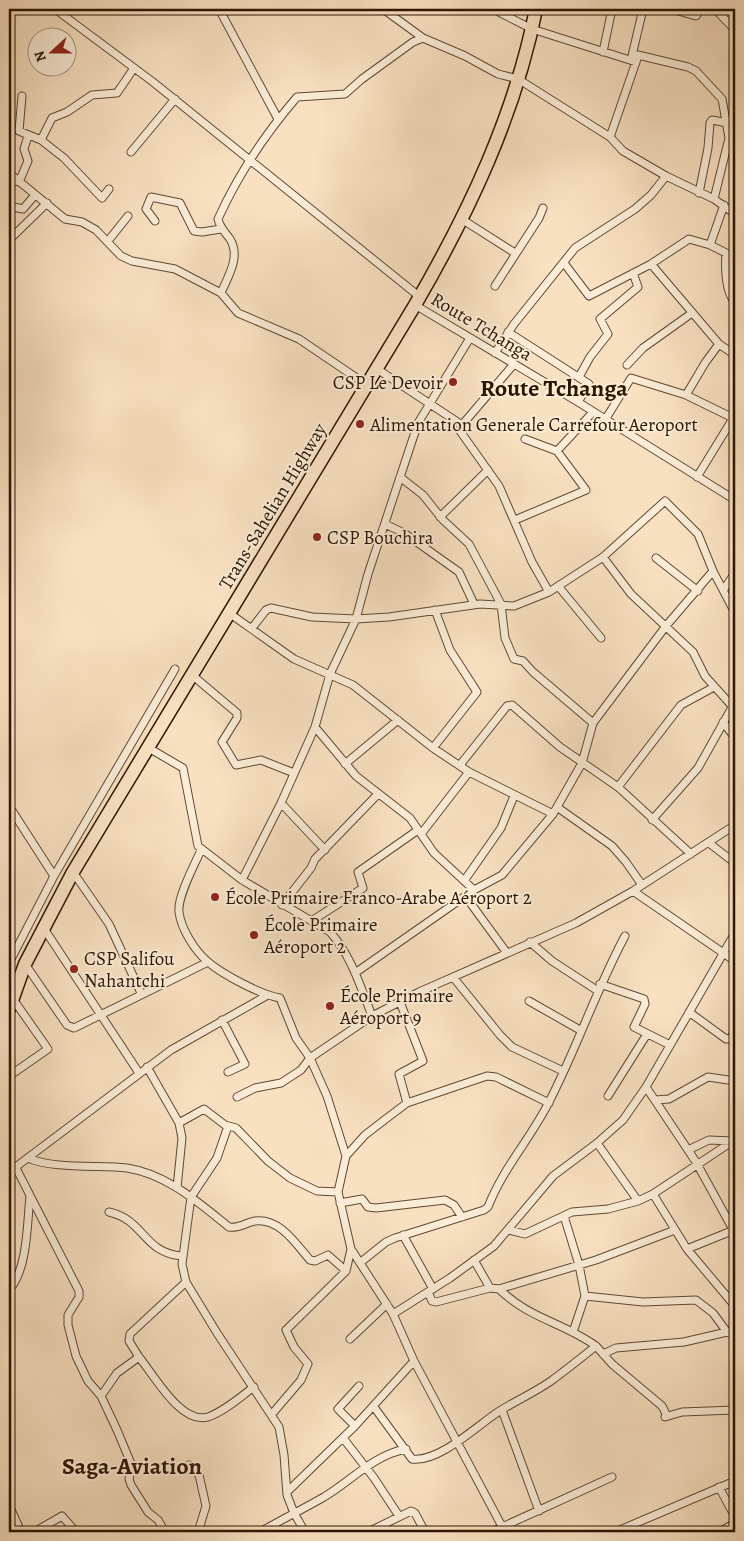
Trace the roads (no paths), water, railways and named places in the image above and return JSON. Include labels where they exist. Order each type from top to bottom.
[{"type":"highway","name":"Trans-Sahelian Highway","points":[[11,1004],[25,964],[73,872],[418,301],[463,220],[499,138],[518,80],[536,9]]},
{"type":"street","name":"Route Tchanga","points":[[56,9],[174,99],[418,301],[470,338],[578,402],[735,500]]},
{"type":"street","points":[[218,9],[278,119]]},
{"type":"street","points":[[383,9],[423,38],[465,56],[498,74],[518,80],[610,137],[623,151],[666,176],[714,199],[735,214]]},
{"type":"street","points":[[493,9],[532,29],[634,61]]},
{"type":"street","points":[[603,52],[612,9]]},
{"type":"street","points":[[610,137],[634,61],[643,9]]},
{"type":"street","points":[[674,9],[696,16],[701,9]]},
{"type":"street","points":[[715,9],[735,30]]},
{"type":"street","points":[[221,293],[235,259],[231,242],[221,229],[218,219],[250,161],[278,119],[297,97],[345,94],[362,79],[413,42],[423,38]]},
{"type":"street","points":[[634,61],[638,55],[688,67],[696,71],[722,99],[732,138],[714,199]]},
{"type":"street","points":[[41,140],[52,118],[66,112],[92,95],[117,93],[134,68]]},
{"type":"street","points":[[22,96],[18,131],[41,140],[64,158],[102,198],[109,189]]},
{"type":"street","points":[[131,152],[174,99]]},
{"type":"street","points":[[699,193],[708,148],[710,123],[712,120],[728,123]]},
{"type":"street","points":[[9,187],[17,181],[28,161],[24,149],[28,136]]},
{"type":"street","points":[[9,173],[65,219],[86,223],[108,241],[121,256],[132,262],[175,269],[221,293],[238,313],[299,339],[367,385]]},
{"type":"street","points":[[495,353],[508,332],[575,248],[635,209],[652,195],[666,176]]},
{"type":"street","points":[[9,206],[23,209],[35,195]]},
{"type":"street","points":[[155,221],[146,208],[150,197],[180,204],[194,231],[221,229]]},
{"type":"street","points":[[9,240],[46,204]]},
{"type":"street","points":[[710,245],[724,205]]},
{"type":"street","points":[[495,286],[539,218],[542,208]]},
{"type":"street","points":[[108,241],[128,216]]},
{"type":"street","points":[[463,220],[515,253]]},
{"type":"street","points":[[564,263],[589,296],[651,264],[689,239],[710,245],[726,253],[724,273],[730,296],[735,302]]},
{"type":"street","points":[[651,264],[719,344],[735,355]]},
{"type":"street","points":[[579,377],[590,357],[608,334],[600,319],[638,287],[633,273]]},
{"type":"street","points":[[627,365],[643,348],[692,313]]},
{"type":"street","points":[[508,332],[589,385],[578,402]]},
{"type":"street","points":[[242,880],[281,804],[316,727],[330,674],[356,619],[368,574],[418,424],[470,338]]},
{"type":"street","points":[[686,396],[704,363],[719,344]]},
{"type":"street","points":[[514,364],[462,425],[460,431],[499,486],[532,562],[549,592]]},
{"type":"street","points":[[377,369],[430,402],[462,425]]},
{"type":"street","points":[[605,420],[631,378],[686,396],[735,417],[697,477]]},
{"type":"street","points":[[557,451],[593,412]]},
{"type":"street","points":[[515,520],[586,490],[557,451],[525,439]]},
{"type":"street","points":[[440,517],[488,470]]},
{"type":"street","points":[[400,477],[423,495],[440,517],[469,544],[501,604],[505,638],[514,659],[523,660],[533,672],[593,723]]},
{"type":"street","points":[[252,628],[268,608],[312,617],[356,619],[474,604],[520,604],[549,592],[603,557],[665,501],[698,534],[713,571],[735,613]]},
{"type":"street","points":[[385,524],[404,533],[459,572],[474,604]]},
{"type":"street","points":[[603,557],[631,594],[693,652],[702,672],[714,687],[734,704],[698,768],[652,820]]},
{"type":"street","points":[[656,558],[698,591]]},
{"type":"street","points":[[355,973],[474,890],[502,876],[554,810],[582,763],[593,723],[666,626],[698,591],[713,571]]},
{"type":"street","points":[[724,589],[735,573]]},
{"type":"street","points":[[558,586],[601,638]]},
{"type":"street","points":[[433,748],[478,692],[450,650],[435,610]]},
{"type":"street","points":[[229,613],[294,659],[353,685],[433,748],[469,772],[514,796],[554,810],[612,846],[642,885]]},
{"type":"street","points":[[9,963],[54,876],[175,669]]},
{"type":"street","points":[[192,675],[237,713],[238,718],[222,742],[236,765],[261,760],[294,773]]},
{"type":"street","points":[[618,787],[681,705],[714,687]]},
{"type":"street","points":[[460,765],[510,704],[582,763],[618,787],[691,854]]},
{"type":"street","points":[[345,764],[398,720]]},
{"type":"street","points":[[723,722],[735,738]]},
{"type":"street","points":[[316,727],[345,764],[378,794],[402,811],[439,858],[474,890]]},
{"type":"street","points":[[147,747],[183,768],[196,840],[201,850],[242,880],[282,905],[313,920],[330,932],[338,941],[355,973],[372,1016]]},
{"type":"street","points":[[313,920],[363,888],[358,872],[419,832],[469,772]]},
{"type":"street","points":[[282,905],[311,868],[315,859],[378,794]]},
{"type":"street","points":[[464,881],[501,828],[514,796]]},
{"type":"street","points":[[281,804],[325,850]]},
{"type":"street","points":[[9,806],[54,876]]},
{"type":"street","points":[[237,1097],[255,1088],[281,1083],[301,1070],[310,1058],[372,1016],[453,977],[576,923],[633,891],[735,825]]},
{"type":"street","points":[[709,843],[735,863]]},
{"type":"street","points":[[201,850],[182,894],[178,911],[187,933],[208,962],[266,996],[280,998],[296,1038],[310,1058],[328,1096],[346,1156],[338,1192],[351,1249],[393,1314],[414,1361],[504,1530]]},
{"type":"street","points":[[73,872],[109,924],[141,993]]},
{"type":"street","points":[[633,891],[725,952],[735,961]]},
{"type":"street","points":[[466,897],[507,953]]},
{"type":"street","points":[[43,927],[139,1073]]},
{"type":"street","points":[[393,1314],[494,1246],[553,1176],[598,1143],[623,1120],[646,1087],[735,933]]},
{"type":"street","points":[[361,1262],[386,1242],[484,1210],[488,1207],[505,1171],[549,1103],[599,987],[625,936]]},
{"type":"street","points":[[530,942],[548,958],[599,987],[644,999],[645,1004],[634,1026],[670,1045]]},
{"type":"street","points":[[25,964],[70,1028],[101,1015],[141,993],[208,962]]},
{"type":"street","points":[[453,977],[500,1036],[512,1047],[563,1071]]},
{"type":"street","points":[[9,1172],[62,1130],[171,1050],[266,996]]},
{"type":"street","points":[[529,1001],[580,1030]]},
{"type":"street","points":[[400,1002],[423,1061],[398,1074],[407,1103]]},
{"type":"street","points":[[9,1076],[48,1049],[11,1004]]},
{"type":"street","points":[[689,1012],[726,1039],[731,1038],[735,1030]]},
{"type":"street","points":[[222,1020],[245,1064],[228,1072]]},
{"type":"street","points":[[608,1096],[647,1034]]},
{"type":"street","points":[[147,1067],[179,1123],[182,1138],[177,1188]]},
{"type":"street","points":[[346,1156],[365,1135],[407,1103],[487,1076],[496,1077],[549,1103]]},
{"type":"street","points":[[655,1100],[669,1099],[708,1078],[735,1081]]},
{"type":"street","points":[[646,1087],[688,1150],[734,1231],[687,1249]]},
{"type":"street","points":[[179,1123],[202,1108],[228,1126],[236,1128],[268,1161],[290,1178],[317,1191],[338,1192]]},
{"type":"street","points":[[228,1126],[217,1158],[191,1196],[182,1256],[186,1282],[217,1333],[272,1414],[281,1433],[287,1495],[294,1514],[306,1532]]},
{"type":"street","points":[[688,1150],[709,1140],[734,1141]]},
{"type":"street","points":[[508,1230],[525,1234],[577,1212],[608,1209],[638,1201],[653,1194],[734,1141]]},
{"type":"street","points":[[598,1143],[638,1201]]},
{"type":"street","points":[[28,1158],[41,1163],[128,1168],[177,1188],[191,1196],[228,1227],[234,1228],[253,1222],[273,1224],[283,1230],[310,1260],[315,1261],[328,1255],[346,1271]]},
{"type":"street","points":[[16,1168],[79,1291],[79,1297],[69,1311],[68,1325],[82,1370],[92,1388],[102,1396],[132,1466],[129,1479],[132,1485],[148,1512],[158,1520],[165,1532]]},
{"type":"street","points":[[653,1194],[687,1249],[735,1306]]},
{"type":"street","points":[[9,1290],[15,1284],[21,1270],[30,1196]]},
{"type":"street","points":[[340,1203],[362,1199],[368,1207],[376,1208],[445,1200],[454,1205],[462,1217]]},
{"type":"street","points":[[108,1212],[129,1219],[159,1251],[169,1256],[182,1256]]},
{"type":"street","points":[[564,1216],[579,1265],[585,1296],[573,1332]]},
{"type":"street","points":[[403,1235],[431,1290],[432,1301],[436,1302],[490,1288],[499,1289],[579,1265],[626,1250],[675,1230]]},
{"type":"street","points":[[272,1414],[301,1380],[308,1364],[294,1347],[286,1330],[346,1271],[351,1249]]},
{"type":"street","points":[[474,1260],[490,1288]]},
{"type":"street","points":[[186,1282],[130,1334],[128,1341],[179,1408],[198,1418],[208,1417],[220,1411],[254,1387]]},
{"type":"street","points":[[499,1289],[531,1314],[573,1332],[596,1346],[662,1406],[666,1414],[665,1417],[682,1412],[735,1410]]},
{"type":"street","points":[[585,1296],[643,1302],[696,1300],[713,1313],[727,1332],[735,1336]]},
{"type":"street","points":[[350,1338],[387,1304]]},
{"type":"street","points":[[603,1354],[616,1348],[684,1342],[727,1332]]},
{"type":"street","points":[[374,1407],[414,1460],[432,1456],[458,1442],[502,1410],[550,1382],[596,1346]]},
{"type":"street","points":[[102,1396],[117,1373],[140,1357]]},
{"type":"street","points":[[288,1491],[356,1426],[414,1361]]},
{"type":"street","points":[[356,1426],[338,1409],[359,1386]]},
{"type":"street","points":[[502,1410],[539,1511]]},
{"type":"street","points":[[343,1438],[399,1516]]},
{"type":"street","points":[[260,1532],[294,1514],[388,1453],[406,1449]]},
{"type":"street","points":[[189,1465],[199,1475],[205,1498],[206,1512],[198,1532]]},
{"type":"street","points":[[491,1532],[504,1530],[539,1511],[612,1477]]},
{"type":"street","points":[[615,1532],[735,1481]]},
{"type":"street","points":[[719,1487],[735,1516]]},
{"type":"street","points":[[9,1506],[21,1532]]},
{"type":"street","points":[[368,1532],[411,1511],[415,1512],[424,1532]]},
{"type":"street","points":[[34,1532],[62,1516],[76,1532]]},
{"type":"street","points":[[719,1532],[735,1523]]},
{"type":"place","name":"CSP Le Devoir","points":[[453,382]]},
{"type":"place","name":"Alimentation Generale Carrefour Aeroport","points":[[360,424]]},
{"type":"place","name":"CSP Bouchira","points":[[317,537]]},
{"type":"place","name":"École Primaire Franco-Arabe Aéroport 2","points":[[215,897]]},
{"type":"place","name":"École Primaire Aéroport 2","points":[[254,935]]},
{"type":"place","name":"CSP Salifou Nahantchi","points":[[74,969]]},
{"type":"place","name":"École Primaire Aéroport 9","points":[[330,1006]]},
{"type":"district","name":"Route Tchanga","points":[[554,388]]},
{"type":"district","name":"Saga-Aviation","points":[[132,1466]]}]
